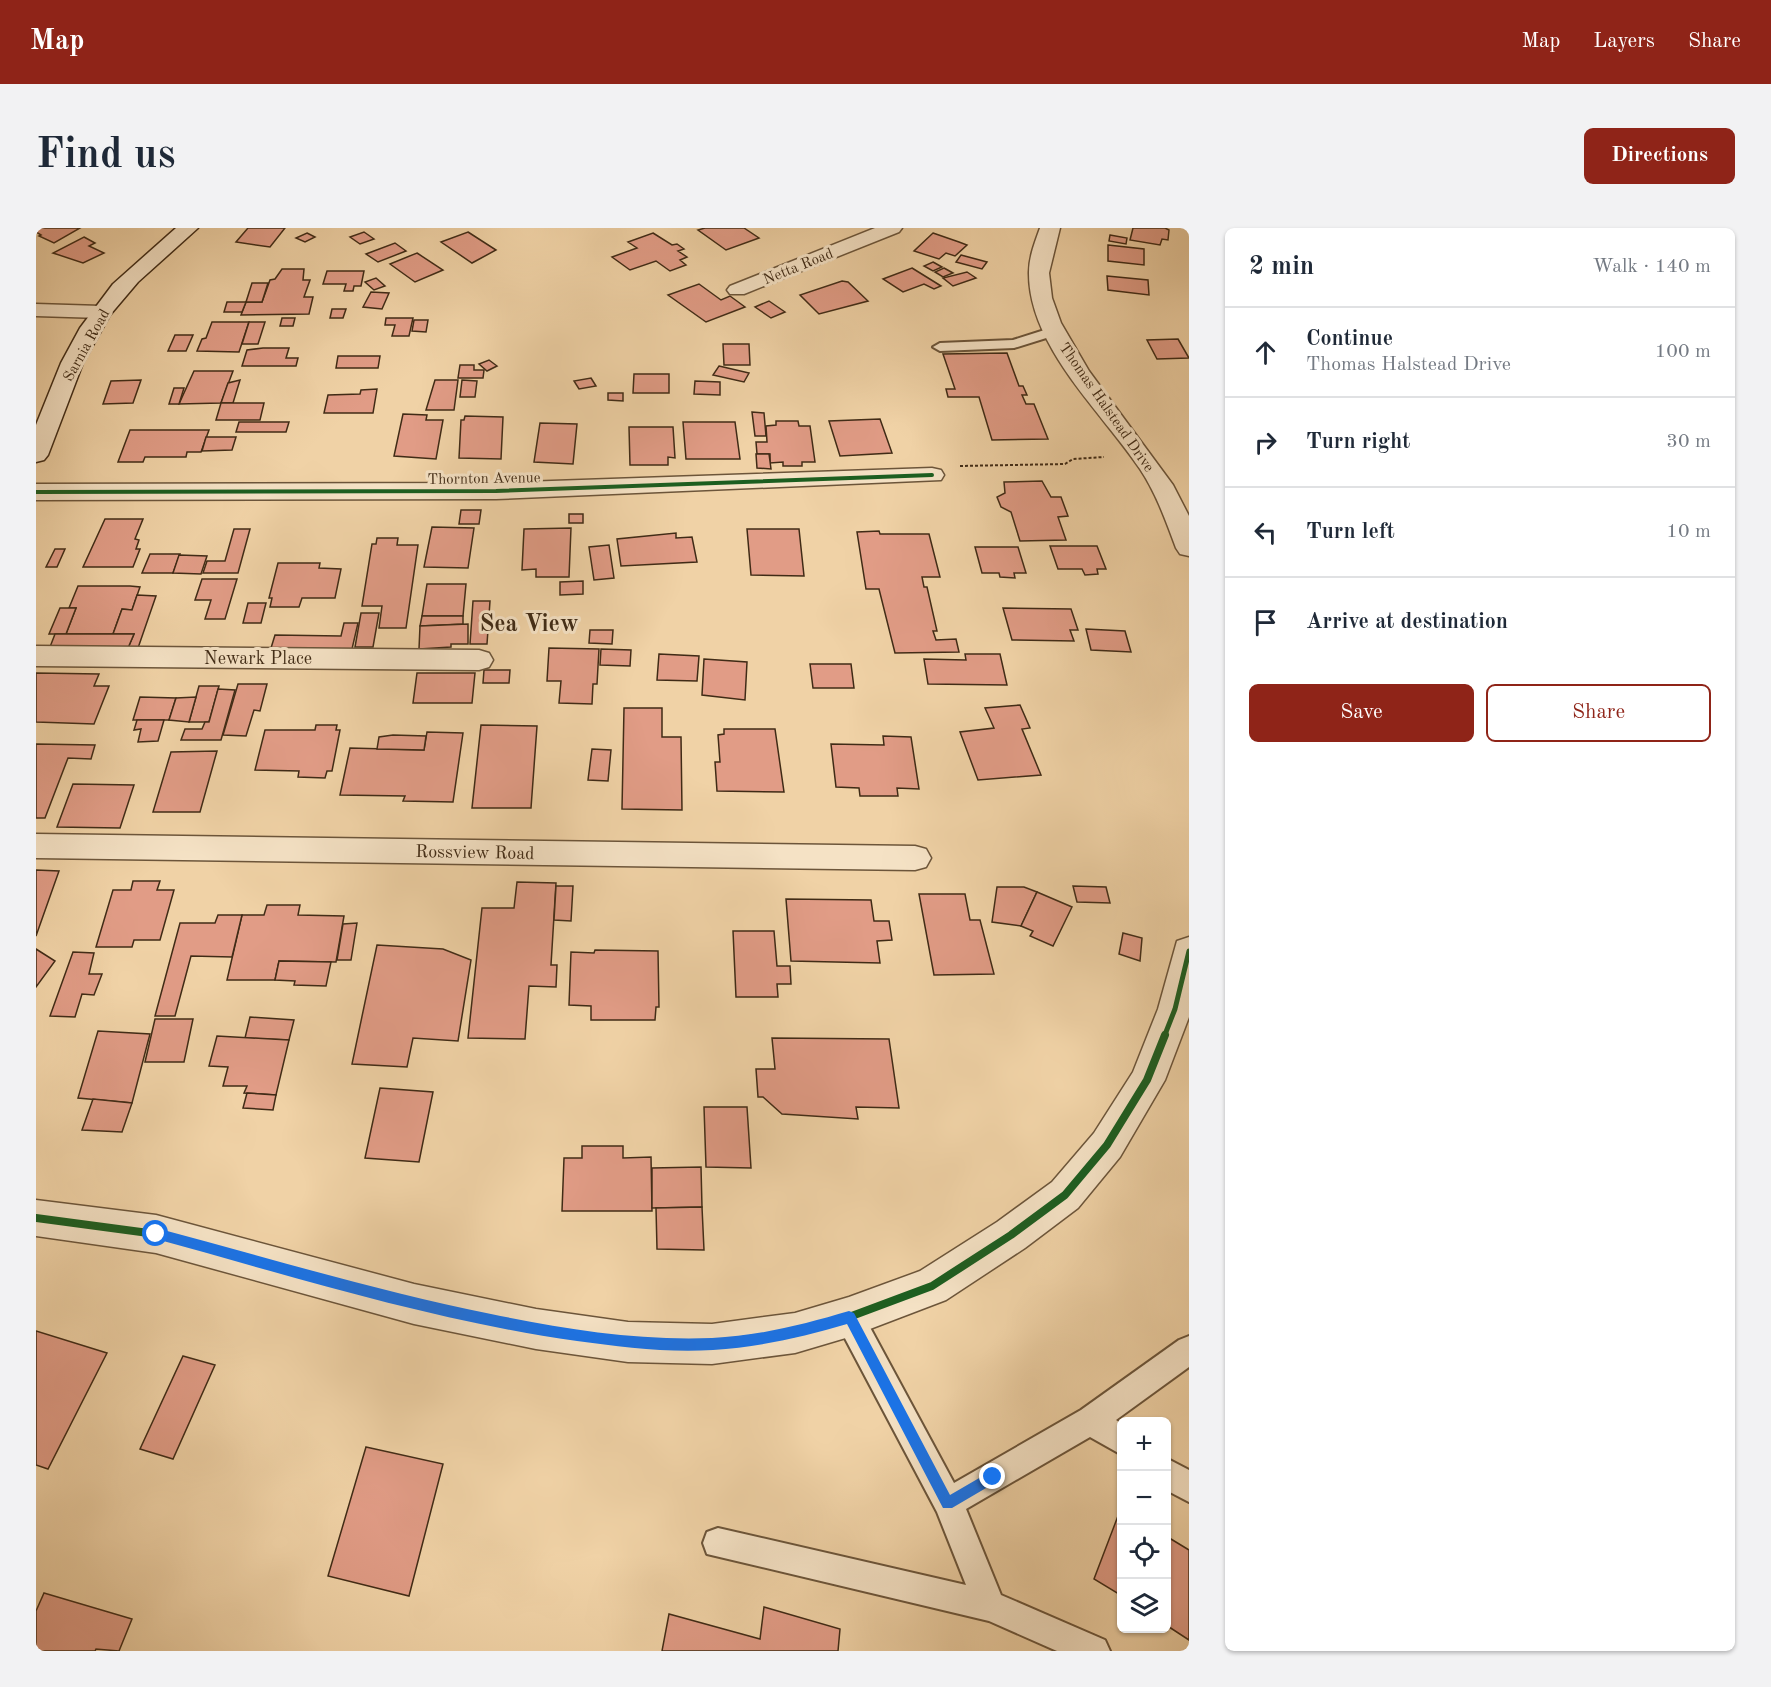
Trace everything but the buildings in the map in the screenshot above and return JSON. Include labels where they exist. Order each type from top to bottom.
[{"type":"street","name":"Sarnia Road","points":[[36,455],[70,370],[101,312],[162,249],[188,228]]},
{"type":"street","name":"Netta Road","points":[[737,290],[892,228]]},
{"type":"street","name":"Thomas Halstead Drive","points":[[1050,228],[1041,253],[1039,275],[1042,299],[1054,331],[1073,364],[1150,467],[1181,526],[1189,548]]},
{"type":"street","points":[[36,310],[101,312]]},
{"type":"street","name":"Thornton Avenue","points":[[36,492],[496,491],[932,475]]},
{"type":"street","name":"Newark Place","points":[[36,656],[479,660]]},
{"type":"street","name":"Rossview Road","points":[[36,846],[915,858]]},
{"type":"street","points":[[36,1218],[156,1234],[414,1304],[536,1329],[628,1342],[712,1344],[795,1333],[849,1317],[932,1286],[1011,1235],[1065,1196],[1107,1145],[1147,1080],[1176,1009],[1189,951]]},
{"type":"lane","points":[[940,347],[1014,344],[1054,331]]},
{"type":"lane","points":[[849,1317],[948,1503],[990,1606]]},
{"type":"lane","points":[[948,1503],[1091,1420],[1189,1350]]},
{"type":"lane","points":[[1091,1420],[1117,1438]]},
{"type":"lane","points":[[1171,1475],[1189,1487]]},
{"type":"lane","points":[[718,1543],[990,1606],[1094,1651]]},
{"type":"path","points":[[932,475],[960,466],[1065,464],[1072,459],[1096,457]]},
{"type":"cycle path","points":[[36,492],[496,491],[932,475]]},
{"type":"cycle path","points":[[36,1218],[156,1234],[414,1304],[536,1329],[628,1342],[712,1344],[795,1333],[849,1317],[932,1286],[1011,1235],[1065,1195],[1107,1145],[1147,1080],[1175,1009],[1189,951]]},
{"type":"district","name":"Sea View","points":[[529,623]]},
{"type":"route","points":[[156,1234],[414,1304],[536,1329],[628,1342],[712,1344],[795,1333],[849,1317],[948,1503],[993,1477]]}]
